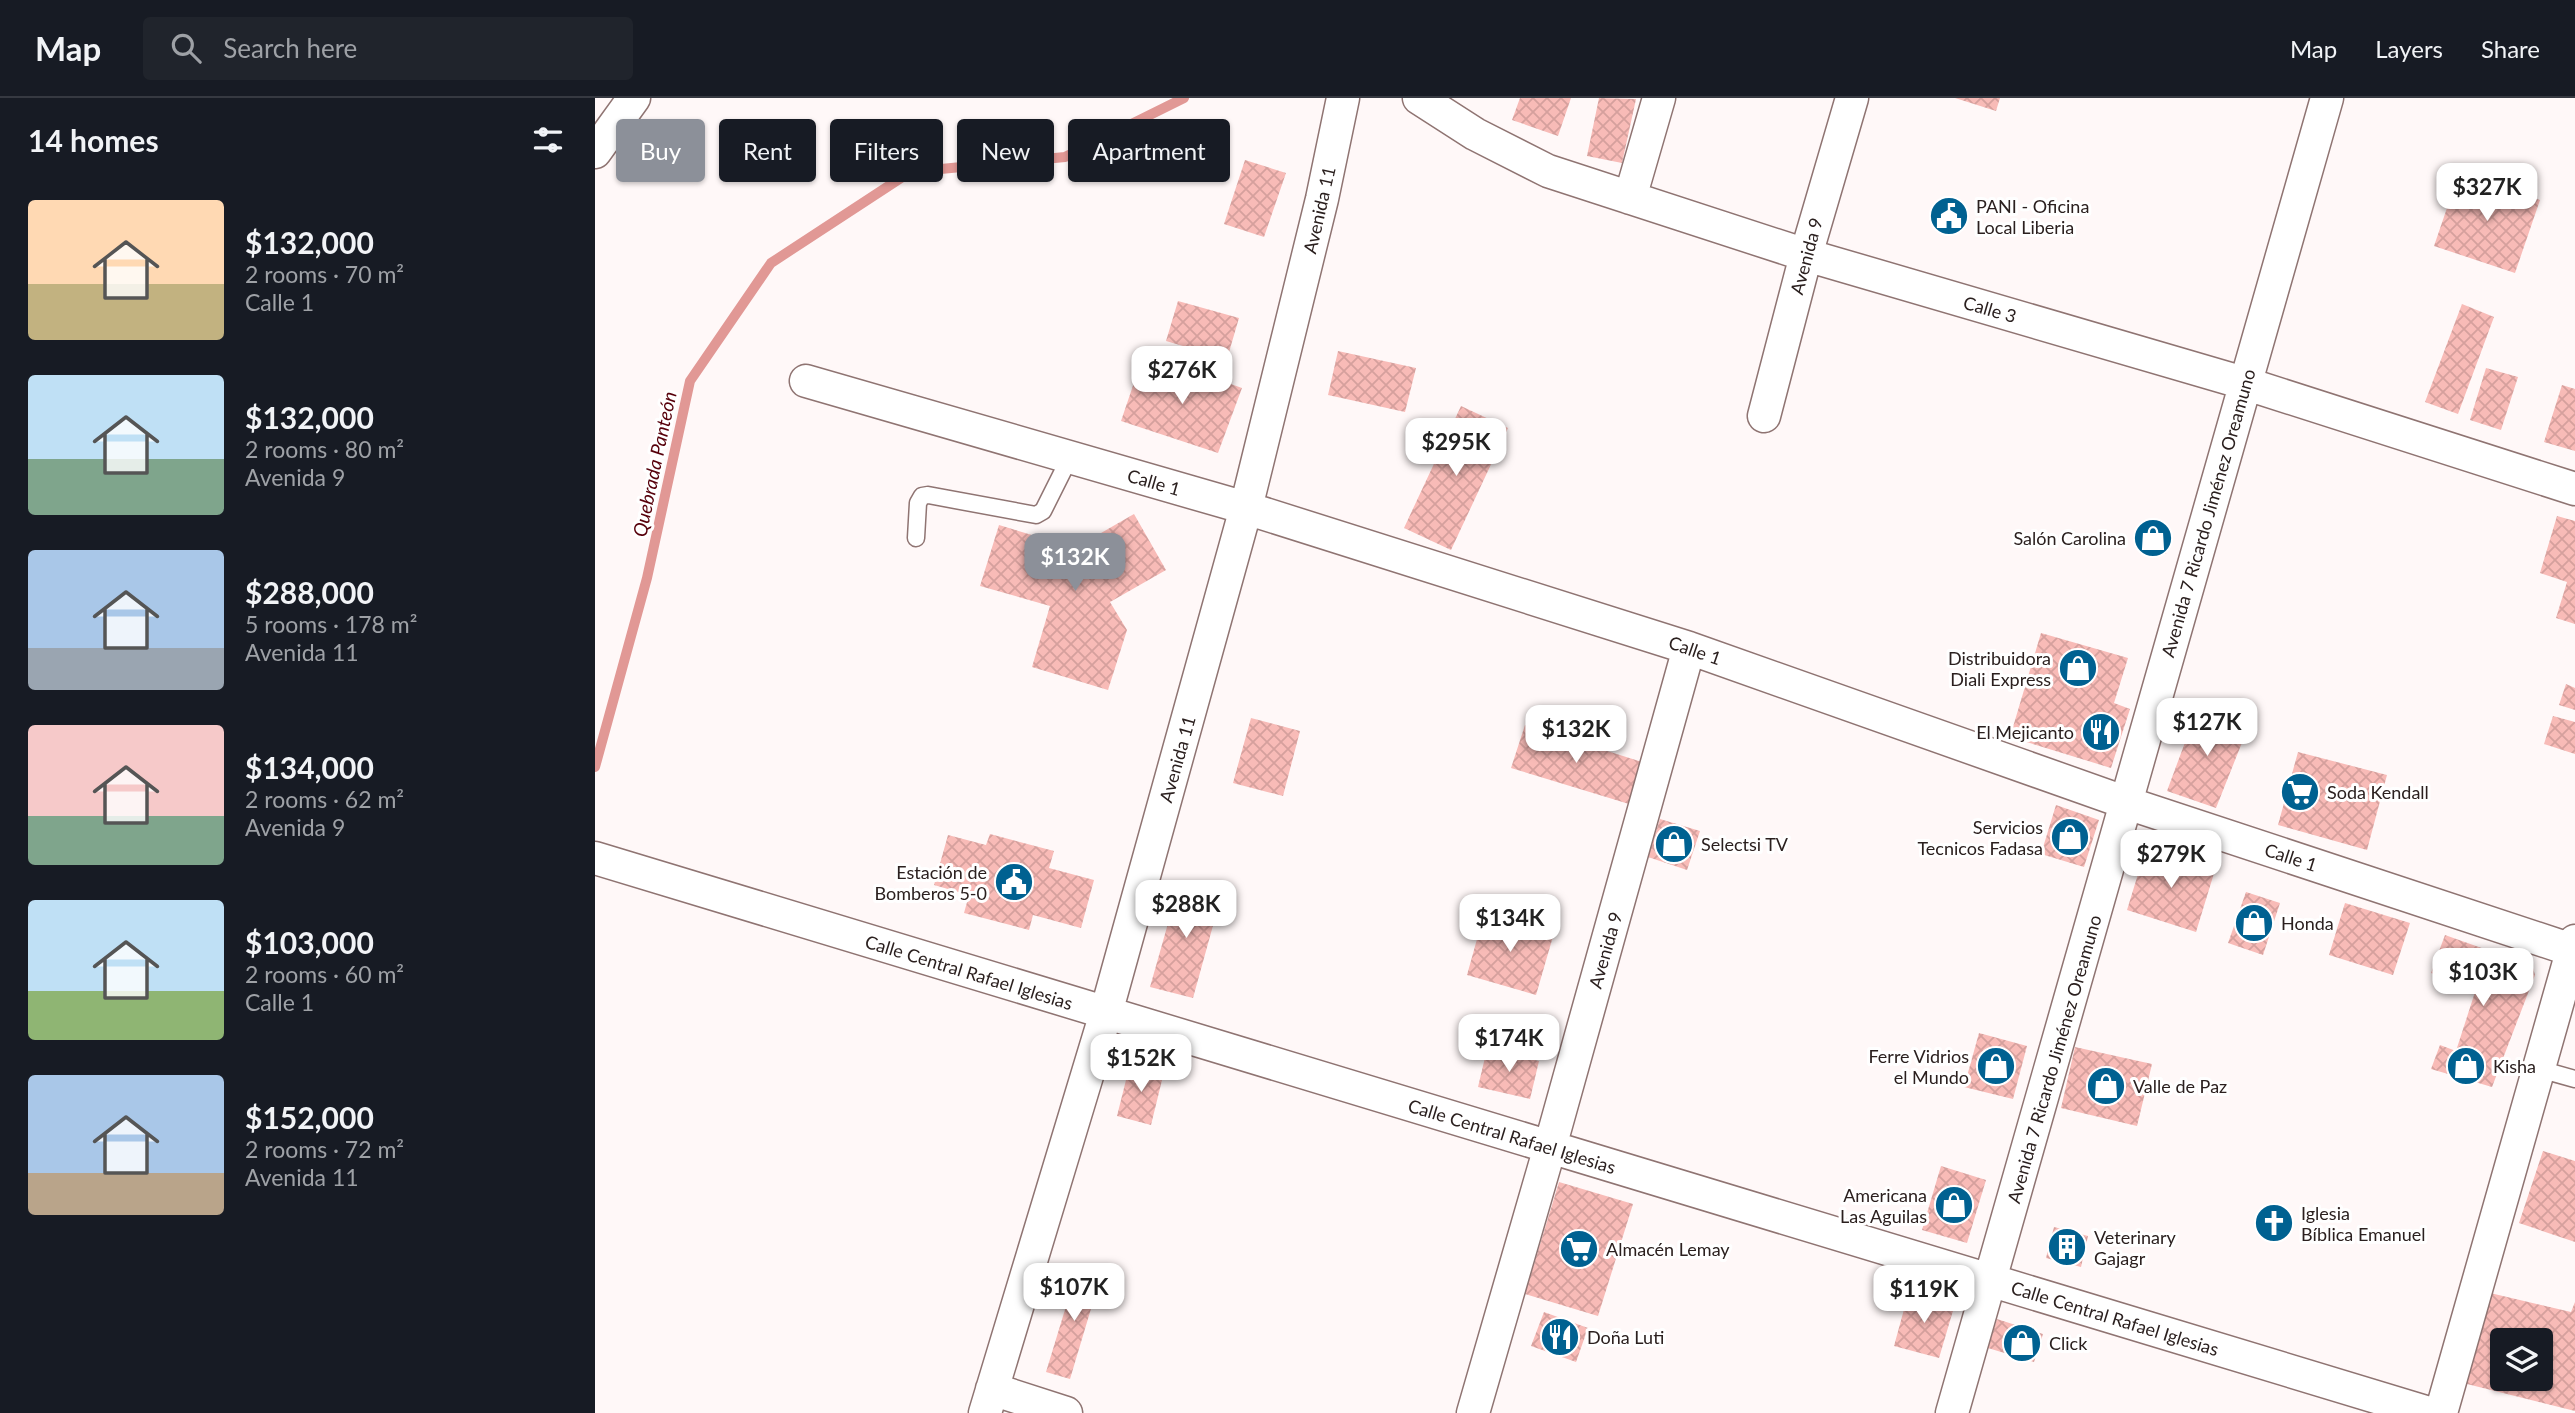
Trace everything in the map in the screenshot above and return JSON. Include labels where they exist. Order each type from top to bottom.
[{"type":"street","points":[[595,152],[634,98]]},
{"type":"street","name":"Avenida 11","points":[[988,1401],[1106,1013],[1247,508],[1322,199],[1343,98]]},
{"type":"street","name":"Calle 3","points":[[1419,98],[1475,134],[1548,171],[1806,256],[2244,383],[2575,489]]},
{"type":"street","points":[[1629,198],[1659,98]]},
{"type":"street","name":"Avenida 9","points":[[1764,415],[1852,98]]},
{"type":"street","name":"Avenida 7 Ricardo Jiménez Oreamuno","points":[[1952,1413],[2327,98]]},
{"type":"street","name":"Calle 1","points":[[806,381],[1247,508],[1689,648],[2127,803],[2574,947]]},
{"type":"street","name":"Avenida 9","points":[[1473,1413],[1551,1147],[1689,648]]},
{"type":"street","name":"Calle Central Rafael Iglesias","points":[[609,862],[2429,1413]]},
{"type":"street","points":[[2441,1413],[2574,947]]},
{"type":"street","points":[[988,1401],[1066,1413]]},
{"type":"lane","points":[[916,538],[918,503],[922,496],[1036,515],[1043,511],[1070,457]]},
{"type":"lane","points":[[2539,1069],[2575,1079]]},
{"type":"building","points":[[1520,98],[1571,98],[1558,136],[1512,120]]},
{"type":"building","points":[[1599,98],[1636,99],[1622,163],[1587,156]]},
{"type":"building","points":[[1955,98],[2000,98],[1996,111]]},
{"type":"building","points":[[1245,160],[1286,173],[1264,237],[1224,224]]},
{"type":"building","points":[[2459,173],[2540,200],[2515,273],[2434,246]]},
{"type":"building","points":[[1178,301],[1239,318],[1227,359],[1166,341]]},
{"type":"building","points":[[2462,304],[2494,317],[2458,414],[2425,402]]},
{"type":"building","points":[[1338,351],[1416,368],[1405,412],[1328,395]]},
{"type":"building","points":[[1141,362],[1191,379],[1194,371],[1242,388],[1218,453],[1121,421]]},
{"type":"building","points":[[2486,368],[2518,377],[2501,430],[2470,420]]},
{"type":"building","points":[[2562,385],[2575,389],[2575,451],[2544,442]]},
{"type":"building","points":[[1461,406],[1508,428],[1451,550],[1404,528]]},
{"type":"building","points":[[1134,514],[1166,570],[1110,602],[1127,630],[1108,690],[1032,667],[1050,606],[980,586],[999,525],[1075,548]]},
{"type":"building","points":[[2557,516],[2575,521],[2575,624],[2556,618],[2567,582],[2540,573]]},
{"type":"building","name":"Salón Carolina","points":[[2141,522],[2171,529],[2166,554],[2135,547]]},
{"type":"building","points":[[2041,633],[2128,658],[2114,703],[2130,709],[2111,768],[2010,737]]},
{"type":"building","points":[[2566,684],[2575,688],[2575,710],[2559,705]]},
{"type":"building","points":[[2197,710],[2249,725],[2216,808],[2167,791]]},
{"type":"building","points":[[2553,716],[2575,722],[2575,754],[2544,744]]},
{"type":"building","points":[[1251,718],[1300,731],[1283,796],[1233,783]]},
{"type":"building","points":[[1525,725],[1642,762],[1629,804],[1511,768]]},
{"type":"building","points":[[2298,752],[2387,775],[2367,850],[2278,825]]},
{"type":"building","name":"Servicios Tecnicos Fadasa","points":[[2056,805],[2099,820],[2084,867],[2041,854]]},
{"type":"building","name":"Selectsi TV","points":[[1660,819],[1700,831],[1687,870],[1648,857]]},
{"type":"building","name":"Estación de Bomberos 5-0","points":[[990,834],[1054,851],[1049,868],[1094,880],[1081,928],[1033,915],[1029,930],[964,913],[969,895],[934,885],[948,835],[986,845]]},
{"type":"building","points":[[2146,848],[2215,870],[2196,932],[2127,910]]},
{"type":"building","points":[[1180,881],[1222,893],[1193,998],[1150,987]]},
{"type":"building","name":"Honda","points":[[2246,892],[2280,903],[2263,955],[2228,943]]},
{"type":"building","points":[[2345,903],[2410,923],[2393,975],[2329,955]]},
{"type":"building","points":[[1484,914],[1554,933],[1536,995],[1467,975]]},
{"type":"building","points":[[2445,935],[2490,951],[2517,955],[2533,968],[2535,975],[2492,1087],[2431,1069],[2440,1045],[2456,1051],[2476,989],[2431,973]]},
{"type":"building","name":"Ferre Vidrios el Mundo","points":[[1979,1033],[2027,1046],[2013,1099],[1964,1087]]},
{"type":"building","name":"Valle de Paz","points":[[2075,1047],[2152,1064],[2137,1126],[2061,1108]]},
{"type":"building","points":[[1487,1049],[1539,1061],[1530,1099],[1478,1087]]},
{"type":"building","points":[[1130,1064],[1164,1072],[1151,1125],[1117,1116]]},
{"type":"building","points":[[2543,1151],[2575,1161],[2575,1242],[2519,1223]]},
{"type":"building","name":"Americana Las Aguilas","points":[[1941,1166],[1986,1180],[1967,1243],[1922,1230]]},
{"type":"building","name":"Almacén Lemay","points":[[1559,1182],[1633,1204],[1598,1316],[1525,1294]]},
{"type":"building","name":"Veterinary Gajagr","points":[[2054,1227],[2088,1236],[2081,1267],[2046,1258]]},
{"type":"building","points":[[1083,1266],[1102,1272],[1070,1379],[1046,1372],[1074,1280],[1078,1281]]},
{"type":"building","points":[[1909,1291],[1955,1304],[1939,1358],[1894,1346]]},
{"type":"building","points":[[2486,1292],[2571,1312],[2575,1302],[2575,1411],[2495,1391],[2553,1391],[2553,1328],[2490,1328],[2490,1390],[2463,1383]]},
{"type":"building","name":"Doña Luti","points":[[1544,1312],[1588,1328],[1576,1362],[1531,1346]]},
{"type":"building","name":"Click","points":[[1997,1319],[2043,1334],[2034,1362],[1988,1348]]},
{"type":"waterway","name":"Quebrada Panteón","points":[[595,767],[647,578],[690,381],[771,263],[910,172],[1065,157],[1184,98]]},
{"type":"place","name":"PANI - Oficina Local Liberia","points":[[1949,216]]},
{"type":"place","name":"Salón Carolina","points":[[2153,538]]},
{"type":"place","name":"Distribuidora Diali Express","points":[[2078,668]]},
{"type":"place","name":"El Mejicanto","points":[[2101,732]]},
{"type":"place","name":"Soda Kendall","points":[[2300,792]]},
{"type":"place","name":"Servicios Tecnicos Fadasa","points":[[2070,837]]},
{"type":"place","name":"Selectsi TV","points":[[1674,844]]},
{"type":"place","name":"Estación de Bomberos 5-0","points":[[1014,882]]},
{"type":"place","name":"Honda","points":[[2254,923]]},
{"type":"place","name":"Ferre Vidrios el Mundo","points":[[1996,1066]]},
{"type":"place","name":"Kisha","points":[[2466,1066]]},
{"type":"place","name":"Valle de Paz","points":[[2106,1086]]},
{"type":"place","name":"Americana Las Aguilas","points":[[1954,1205]]},
{"type":"place","name":"Iglesia Bíblica Emanuel","points":[[2274,1223]]},
{"type":"place","name":"Veterinary Gajagr","points":[[2067,1247]]},
{"type":"place","name":"Almacén Lemay","points":[[1579,1249]]},
{"type":"place","name":"Doña Luti","points":[[1560,1337]]},
{"type":"place","name":"Click","points":[[2022,1343]]}]
